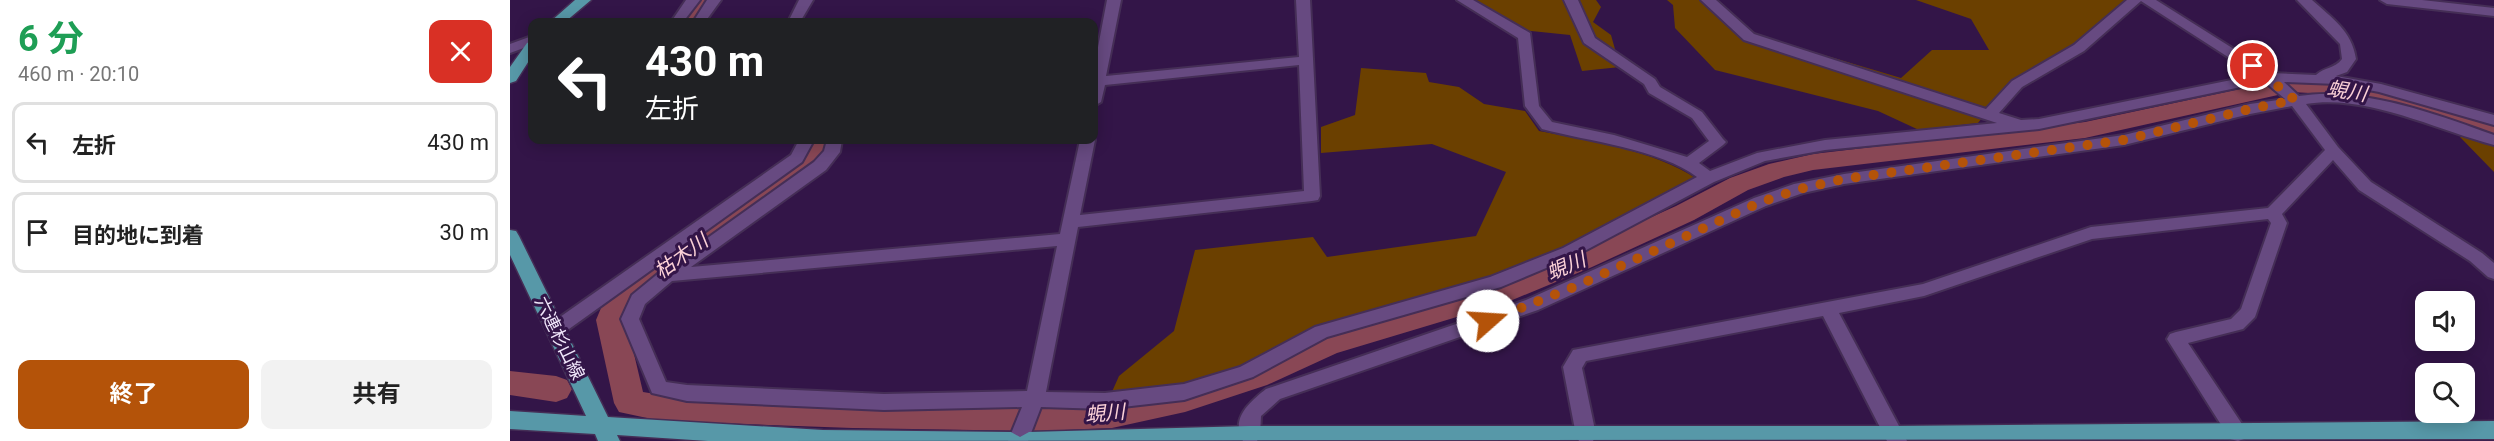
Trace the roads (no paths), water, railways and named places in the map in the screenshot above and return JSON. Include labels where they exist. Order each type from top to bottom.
[{"type":"main road","points":[[562,18],[584,0]]},
{"type":"main road","points":[[510,78],[528,52]]},
{"type":"main road","name":"六連杉山線","points":[[510,236],[606,433]]},
{"type":"main road","points":[[510,420],[606,433],[823,439],[1020,438],[1077,441],[1210,439],[1250,435],[1895,438],[2237,433],[2403,436],[2494,430]]},
{"type":"street","points":[[680,18],[693,0]]},
{"type":"street","points":[[702,18],[714,0]]},
{"type":"street","points":[[796,18],[806,0]]},
{"type":"street","points":[[1098,75],[1113,0]]},
{"type":"street","points":[[666,276],[1070,231],[1312,196],[1303,0]]},
{"type":"street","points":[[1464,0],[1525,36],[1532,106],[1547,126],[1614,140],[1689,163],[1708,178]]},
{"type":"street","points":[[1571,0],[1589,40],[1650,82],[1654,90],[1697,115],[1718,142],[1689,163]]},
{"type":"street","points":[[1708,0],[1749,37],[2020,125]]},
{"type":"street","points":[[1990,114],[2017,84],[2079,48],[2135,0]]},
{"type":"street","points":[[2147,0],[2271,80],[2291,97],[2333,151],[2365,186],[2475,257],[2494,273]]},
{"type":"street","points":[[2304,0],[2330,23],[2347,43],[2349,59],[2342,69],[2313,78]]},
{"type":"street","points":[[2387,0],[2494,12]]},
{"type":"street","points":[[510,49],[528,42]]},
{"type":"street","points":[[1098,90],[1306,60]]},
{"type":"street","points":[[833,144],[832,152],[820,166],[666,276],[638,300],[630,319],[659,388],[687,393],[884,402],[1033,405],[1105,401],[1184,392],[1246,372],[1321,332],[1495,282],[1559,256],[1708,178],[1762,157],[1825,145],[2039,124],[2271,80],[2313,78],[2337,80],[2380,88],[2494,120]]},
{"type":"street","points":[[1250,435],[1251,413],[1272,394],[1532,305],[1761,202],[1800,189],[1844,179],[2124,140],[2291,97],[2367,102],[2441,121],[2494,140]]},
{"type":"street","points":[[556,329],[797,158],[804,144]]},
{"type":"street","points":[[1020,438],[1033,405],[1070,231],[1085,144]]},
{"type":"street","points":[[1586,435],[1572,367],[1580,356],[1924,291],[2091,233],[2273,213],[2333,151]]},
{"type":"street","points":[[2237,433],[2176,339],[2237,324],[2249,312],[2279,222],[2273,213]]},
{"type":"street","points":[[1829,310],[1895,438]]},
{"type":"waterway","name":"枯木川","points":[[690,18],[704,0]]},
{"type":"waterway","name":"蜆川","points":[[818,144],[810,156],[753,203],[643,281],[616,304],[611,320],[630,403],[661,408],[852,415],[1041,418],[1112,415],[1185,399],[1256,376],[1328,344],[1500,293],[1582,260],[1685,213],[1739,184],[1778,170],[1813,162],[2085,130],[2291,85],[2349,88],[2494,126]]},
{"type":"waterway","points":[[510,383],[556,389]]}]
